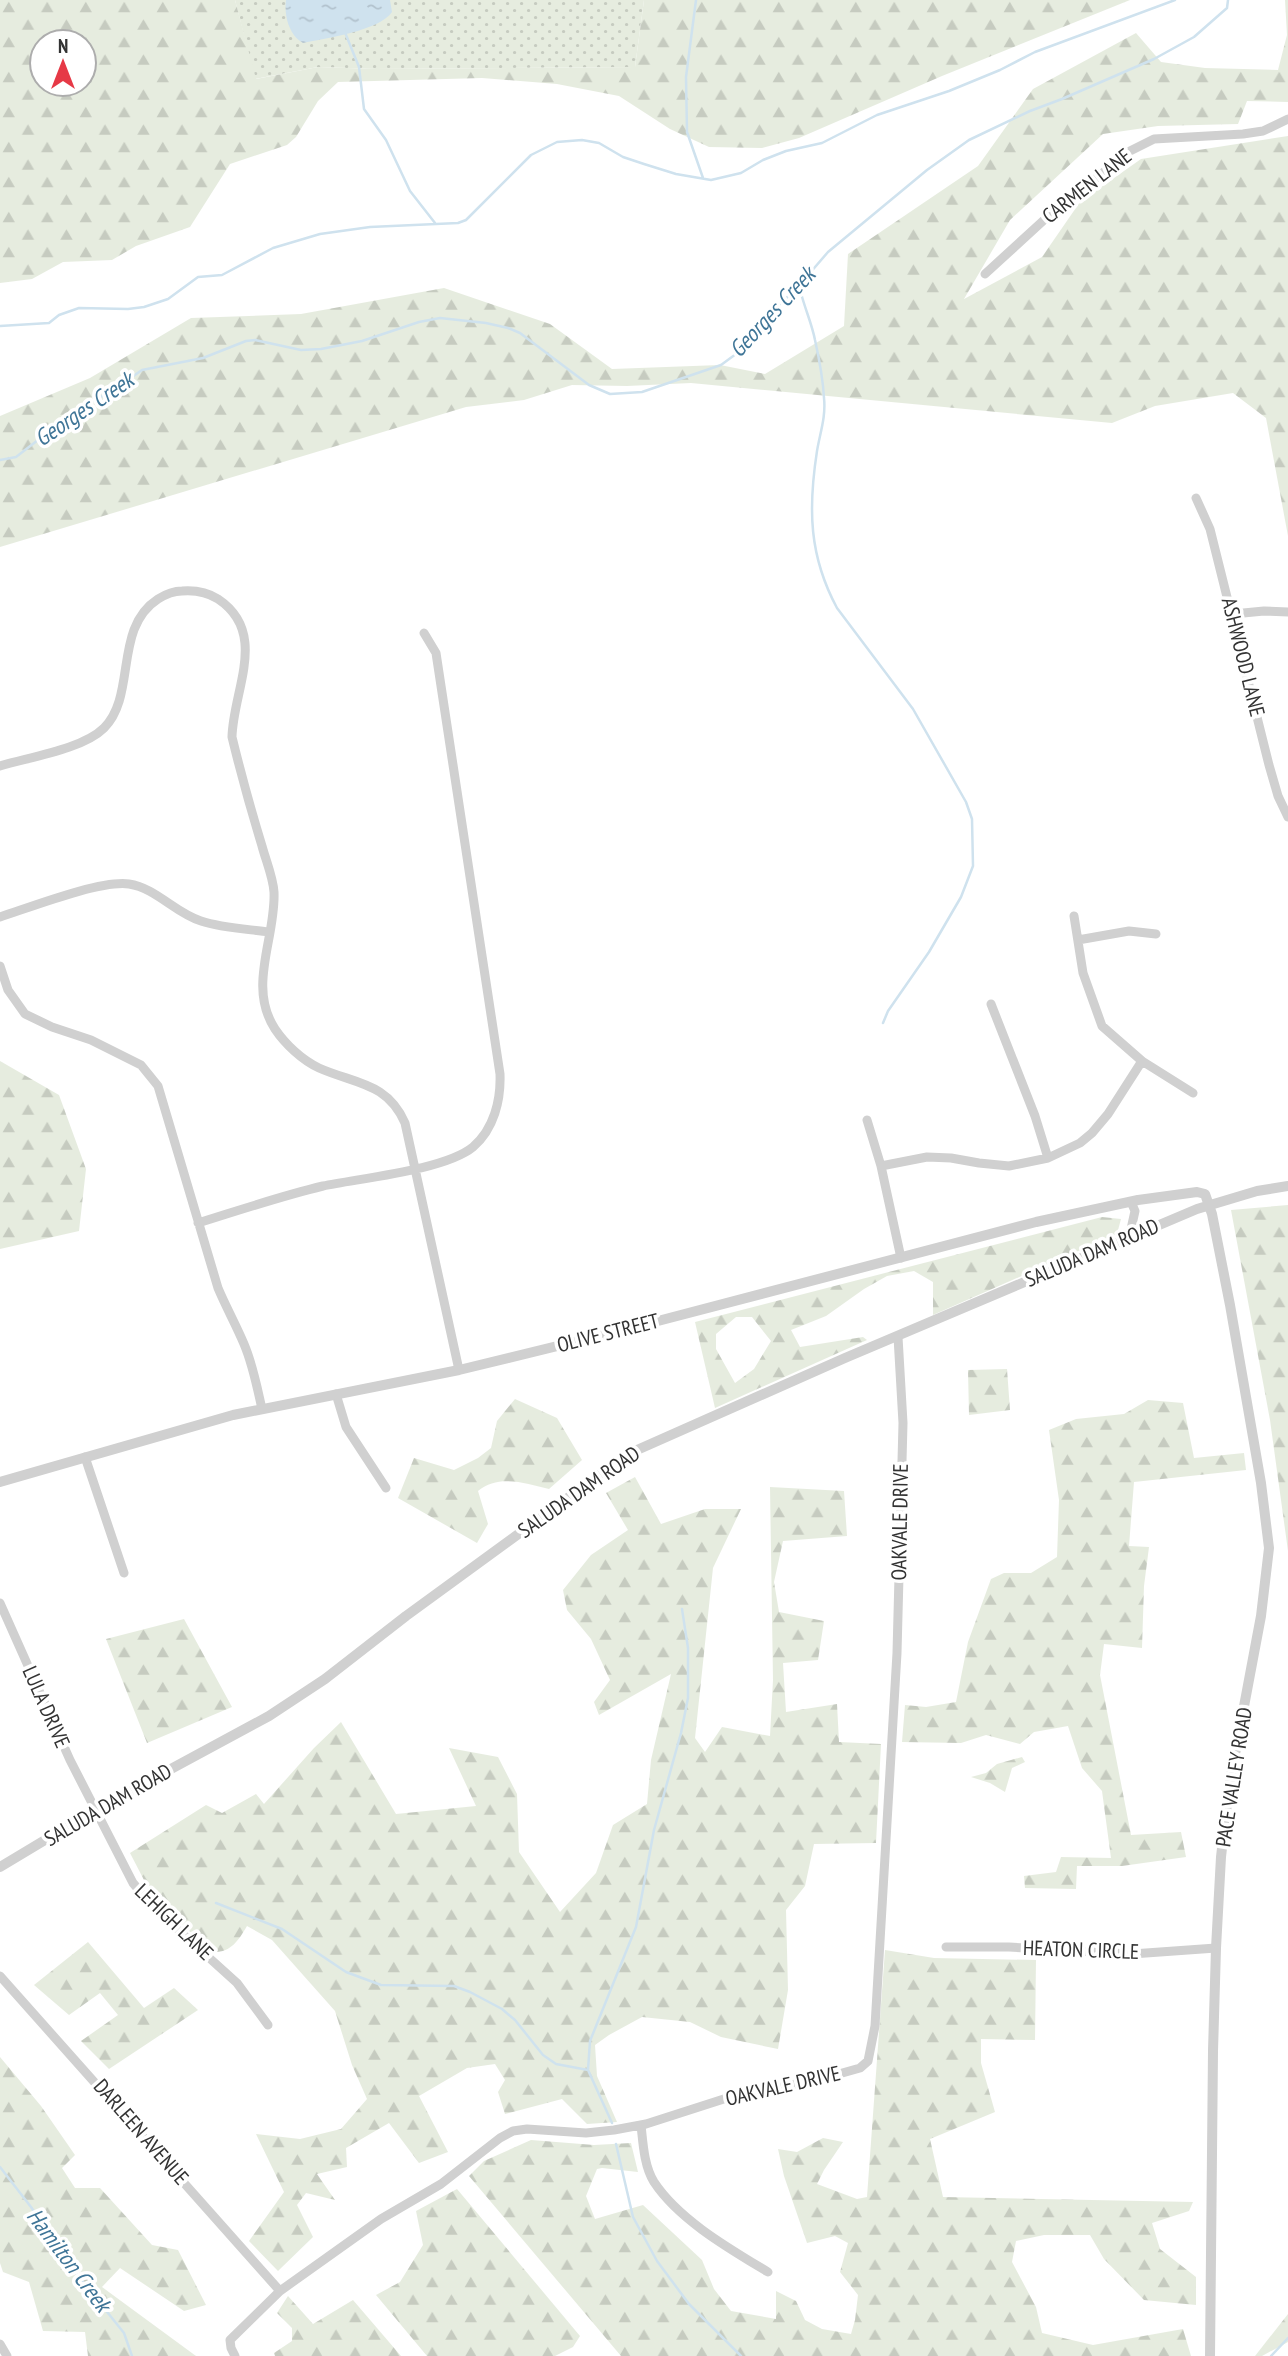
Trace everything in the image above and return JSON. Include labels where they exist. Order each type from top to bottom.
[{"type":"street","name":"CARMEN LANE","points":[[985,274],[1035,228],[1130,151],[1154,139],[1243,134],[1263,131],[1288,119]]},
{"type":"street","name":"ASHWOOD LANE","points":[[1196,498],[1210,529],[1269,765],[1278,796],[1288,817]]},
{"type":"street","points":[[0,765],[84,743],[94,737],[112,718],[118,703],[135,623],[151,604],[166,594],[176,591],[201,592],[228,606],[238,618],[245,637],[243,678],[232,724],[232,737],[274,888],[262,982],[266,1009],[284,1041],[318,1067],[375,1088],[389,1098],[399,1111],[405,1123],[459,1370]]},
{"type":"street","points":[[1233,614],[1288,612]]},
{"type":"street","points":[[198,1223],[322,1186],[415,1169],[458,1156],[486,1134],[501,1092],[436,653],[424,634]]},
{"type":"street","points":[[0,917],[86,891],[130,884],[154,894],[201,921],[270,932]]},
{"type":"street","points":[[1074,916],[1083,973],[1102,1026],[1142,1061],[1193,1093]]},
{"type":"street","points":[[1078,940],[1129,931],[1156,934]]},
{"type":"street","points":[[0,966],[8,990],[25,1014],[90,1040],[141,1065],[158,1086],[218,1288],[229,1317],[243,1342],[262,1409]]},
{"type":"street","points":[[991,1004],[1035,1116],[1048,1158]]},
{"type":"street","points":[[881,1166],[927,1157],[1009,1166],[1048,1158],[1080,1143],[1092,1133],[1142,1061]]},
{"type":"street","points":[[867,1120],[881,1166],[901,1258]]},
{"type":"street","name":"SALUDA DAM ROAD","points":[[0,1867],[94,1810],[269,1716],[325,1679],[406,1616],[628,1454],[1210,1204],[1288,1185]]},
{"type":"street","name":"OLIVE STREET","points":[[0,1482],[233,1415],[459,1370],[1036,1222],[1131,1202],[1197,1192],[1205,1194],[1210,1204]]},
{"type":"street","points":[[1129,1238],[1135,1211],[1131,1202]]},
{"type":"street","name":"PACE VALLEY ROAD","points":[[1210,1204],[1261,1483],[1269,1548],[1261,1616],[1224,1818],[1216,1948],[1210,2356]]},
{"type":"street","name":"OAKVALE DRIVE","points":[[235,2356],[230,2340],[280,2291],[382,2219],[442,2184],[500,2138],[513,2131],[527,2129],[586,2133],[641,2125],[730,2097],[821,2079],[860,2068],[868,2061],[876,2014],[897,1653],[902,1423],[898,1337]]},
{"type":"street","points":[[336,1394],[346,1427],[386,1488]]},
{"type":"street","points":[[85,1457],[124,1573]]},
{"type":"street","name":"LULA DRIVE","points":[[0,1603],[94,1810]]},
{"type":"street","name":"LEHIGH LANE","points":[[94,1810],[133,1883],[155,1908],[237,1983],[268,2025]]},
{"type":"street","name":"HEATON CIRCLE","points":[[946,1947],[1009,1947],[1132,1954],[1216,1948]]},
{"type":"street","name":"DARLEEN AVENUE","points":[[0,1976],[280,2291]]},
{"type":"street","points":[[641,2125],[646,2163],[653,2181],[672,2203],[710,2237],[768,2272]]},
{"type":"street","points":[[0,2344],[8,2356]]},
{"type":"green space","points":[[0,0],[235,0],[256,79],[318,67],[635,67],[644,0],[1130,0],[942,76],[799,138],[762,148],[709,147],[670,129],[619,96],[557,84],[482,78],[338,82],[318,101],[296,137],[287,145],[230,164],[190,227],[136,246],[112,260],[63,262],[32,279],[0,283]]},
{"type":"green space","points":[[235,0],[644,0],[635,67],[318,67],[255,79]]},
{"type":"green space","points":[[1285,0],[1288,0],[1288,102],[1247,101],[1238,124],[1158,126],[1103,134],[1010,220],[964,299],[1042,257],[1080,202],[1141,159],[1288,136],[1288,536],[1266,418],[1233,393],[1155,406],[1112,423],[691,383],[572,385],[524,400],[466,407],[0,547],[0,416],[90,378],[191,318],[301,314],[444,288],[550,324],[612,369],[720,365],[765,374],[844,326],[848,254],[978,166],[1033,89],[1136,33],[1161,62],[1205,68],[1278,70],[1287,35]]},
{"type":"green space","points":[[0,1061],[59,1095],[86,1169],[79,1231],[0,1249]]},
{"type":"green space","points":[[1288,1205],[1288,1551],[1270,1420],[1231,1210]]},
{"type":"green space","points":[[1102,1217],[1121,1219],[1117,1234],[933,1315],[933,1282],[914,1271],[887,1276],[826,1316],[791,1330],[800,1347],[863,1337],[867,1340],[715,1408],[695,1322]],"holes":[[[736,1317],[752,1317],[771,1341],[754,1369],[735,1383],[716,1349],[716,1334]]]},
{"type":"green space","points":[[1007,1369],[1010,1410],[969,1415],[968,1370]]},
{"type":"green space","points":[[515,1399],[557,1418],[582,1460],[549,1489],[503,1481],[478,1491],[488,1524],[477,1543],[398,1498],[414,1458],[454,1470],[491,1448],[497,1421]]},
{"type":"green space","points":[[1148,1400],[1183,1403],[1194,1458],[1244,1453],[1246,1470],[1134,1482],[1129,1546],[1149,1547],[1144,1586],[1142,1648],[1104,1644],[1100,1675],[1131,1835],[1181,1832],[1186,1857],[1122,1866],[1077,1866],[1076,1889],[1025,1888],[1024,1876],[1056,1872],[1061,1857],[1111,1858],[1102,1791],[1082,1768],[1068,1726],[1034,1732],[1020,1744],[986,1735],[961,1743],[902,1742],[905,1705],[926,1707],[956,1702],[968,1642],[991,1579],[1004,1573],[1031,1573],[1057,1557],[1059,1500],[1049,1430],[1076,1419],[1124,1414]]},
{"type":"green space","points":[[635,1477],[661,1524],[705,1509],[741,1509],[713,1568],[695,1738],[705,1752],[722,1727],[770,1736],[773,1680],[770,1487],[844,1491],[847,1536],[783,1541],[774,1582],[779,1612],[824,1621],[818,1660],[783,1663],[786,1712],[837,1704],[839,1742],[881,1744],[876,1843],[814,1844],[805,1886],[786,1910],[788,1990],[778,2049],[721,2037],[690,2022],[642,2017],[595,2045],[597,2076],[617,2122],[587,2124],[562,2099],[505,2114],[498,2092],[505,2080],[495,2064],[467,2068],[419,2096],[448,2152],[419,2163],[389,2123],[346,2148],[347,2167],[317,2174],[335,2200],[306,2193],[297,2205],[313,2237],[278,2271],[249,2241],[284,2192],[256,2134],[300,2139],[341,2129],[367,2099],[352,2065],[335,2011],[272,1940],[247,1926],[229,1948],[212,1952],[175,1918],[145,1882],[130,1853],[206,1805],[222,1813],[256,1794],[264,1804],[341,1722],[396,1814],[476,1806],[449,1748],[498,1757],[517,1794],[519,1852],[560,1912],[596,1873],[613,1825],[647,1804],[651,1760],[671,1674],[599,1715],[594,1702],[610,1680],[591,1639],[567,1610],[563,1590],[591,1555],[628,1530],[606,1493]]},
{"type":"green space","points":[[184,1619],[232,1707],[147,1743],[106,1639]]},
{"type":"green space","points":[[1022,1757],[1025,1762],[1012,1768],[1005,1792],[990,1783],[971,1777],[986,1773],[997,1764]]},
{"type":"green space","points":[[88,1942],[144,2008],[174,1988],[198,2010],[109,2069],[81,2041],[118,2015],[100,1993],[69,2015],[34,1985]]},
{"type":"green space","points":[[885,1950],[934,1958],[1036,1960],[1035,2040],[981,2039],[981,2063],[995,2112],[930,2139],[943,2197],[1193,2202],[1189,2211],[1152,2223],[1160,2249],[1196,2277],[1196,2305],[1144,2300],[1104,2259],[1090,2235],[1044,2235],[1016,2241],[1012,2262],[1036,2307],[1042,2333],[1093,2345],[1183,2329],[1191,2356],[621,2356],[469,2176],[484,2161],[531,2140],[594,2145],[631,2143],[638,2172],[597,2169],[586,2196],[595,2219],[643,2205],[702,2260],[714,2289],[731,2311],[776,2319],[776,2291],[796,2301],[805,2320],[822,2329],[851,2334],[858,2295],[840,2272],[848,2243],[835,2236],[807,2243],[784,2176],[778,2149],[797,2152],[823,2138],[843,2142],[817,2184],[857,2199],[867,2197]]},
{"type":"green space","points":[[0,2057],[41,2106],[75,2155],[62,2168],[75,2188],[100,2188],[152,2245],[178,2250],[206,2305],[184,2311],[120,2268],[102,2287],[196,2356],[88,2356],[85,2332],[43,2331],[29,2282],[3,2272],[0,2263]]},
{"type":"green space","points":[[457,2189],[580,2336],[573,2347],[555,2356],[427,2356],[376,2295],[400,2282],[423,2245],[416,2211]]},
{"type":"green space","points":[[288,2296],[313,2324],[353,2300],[401,2356],[275,2356],[274,2353],[292,2341],[292,2328],[277,2313]]},
{"type":"green space","points":[[1288,2314],[1288,2342],[1262,2356],[1255,2356]]},
{"type":"water","points":[[286,0],[390,0],[392,12],[385,19],[364,29],[303,43],[294,35],[288,24]]},
{"type":"waterway","points":[[696,0],[686,77],[687,132],[703,178]]},
{"type":"waterway","points":[[0,326],[49,323],[59,315],[79,308],[144,307],[168,299],[198,277],[222,275],[273,248],[320,234],[370,227],[458,223],[466,220],[531,155],[557,142],[582,140],[599,143],[623,157],[644,164],[676,174],[711,180],[741,173],[763,160],[786,151],[822,143],[877,115],[949,91],[1035,52],[1175,0]]},
{"type":"waterway","name":"Georges Creek","points":[[0,460],[16,457],[78,409],[112,391],[142,370],[203,358],[246,341],[255,340],[301,350],[321,349],[362,341],[419,322],[440,318],[486,323],[520,333],[589,385],[610,394],[642,392],[721,365],[740,351],[763,320],[797,288],[828,252],[927,170],[969,140],[1154,59],[1194,37],[1227,8],[1228,0]]},
{"type":"waterway","points":[[344,30],[359,67],[364,109],[386,140],[410,191],[435,223]]},
{"type":"waterway","points":[[797,288],[814,334],[823,391],[824,412],[812,493],[813,532],[821,570],[837,608],[913,709],[966,802],[972,819],[973,866],[961,897],[883,1023]]},
{"type":"waterway","points":[[612,2123],[588,2070],[590,2041],[636,1927],[654,1830],[681,1733],[688,1698],[688,1648],[682,1609]]},
{"type":"waterway","points":[[216,1903],[282,1929],[346,1972],[381,1985],[454,1986],[470,1992],[502,2009],[515,2020],[543,2055],[556,2064],[588,2070]]},
{"type":"waterway","points":[[616,2144],[633,2217],[657,2261],[689,2304],[741,2356]]},
{"type":"waterway","name":"Hamilton Creek","points":[[0,2167],[31,2207],[71,2267],[124,2333],[132,2356]]},
{"type":"waterway","name":"Hamilton Creek","points":[[1271,2356],[1288,2338]]}]
